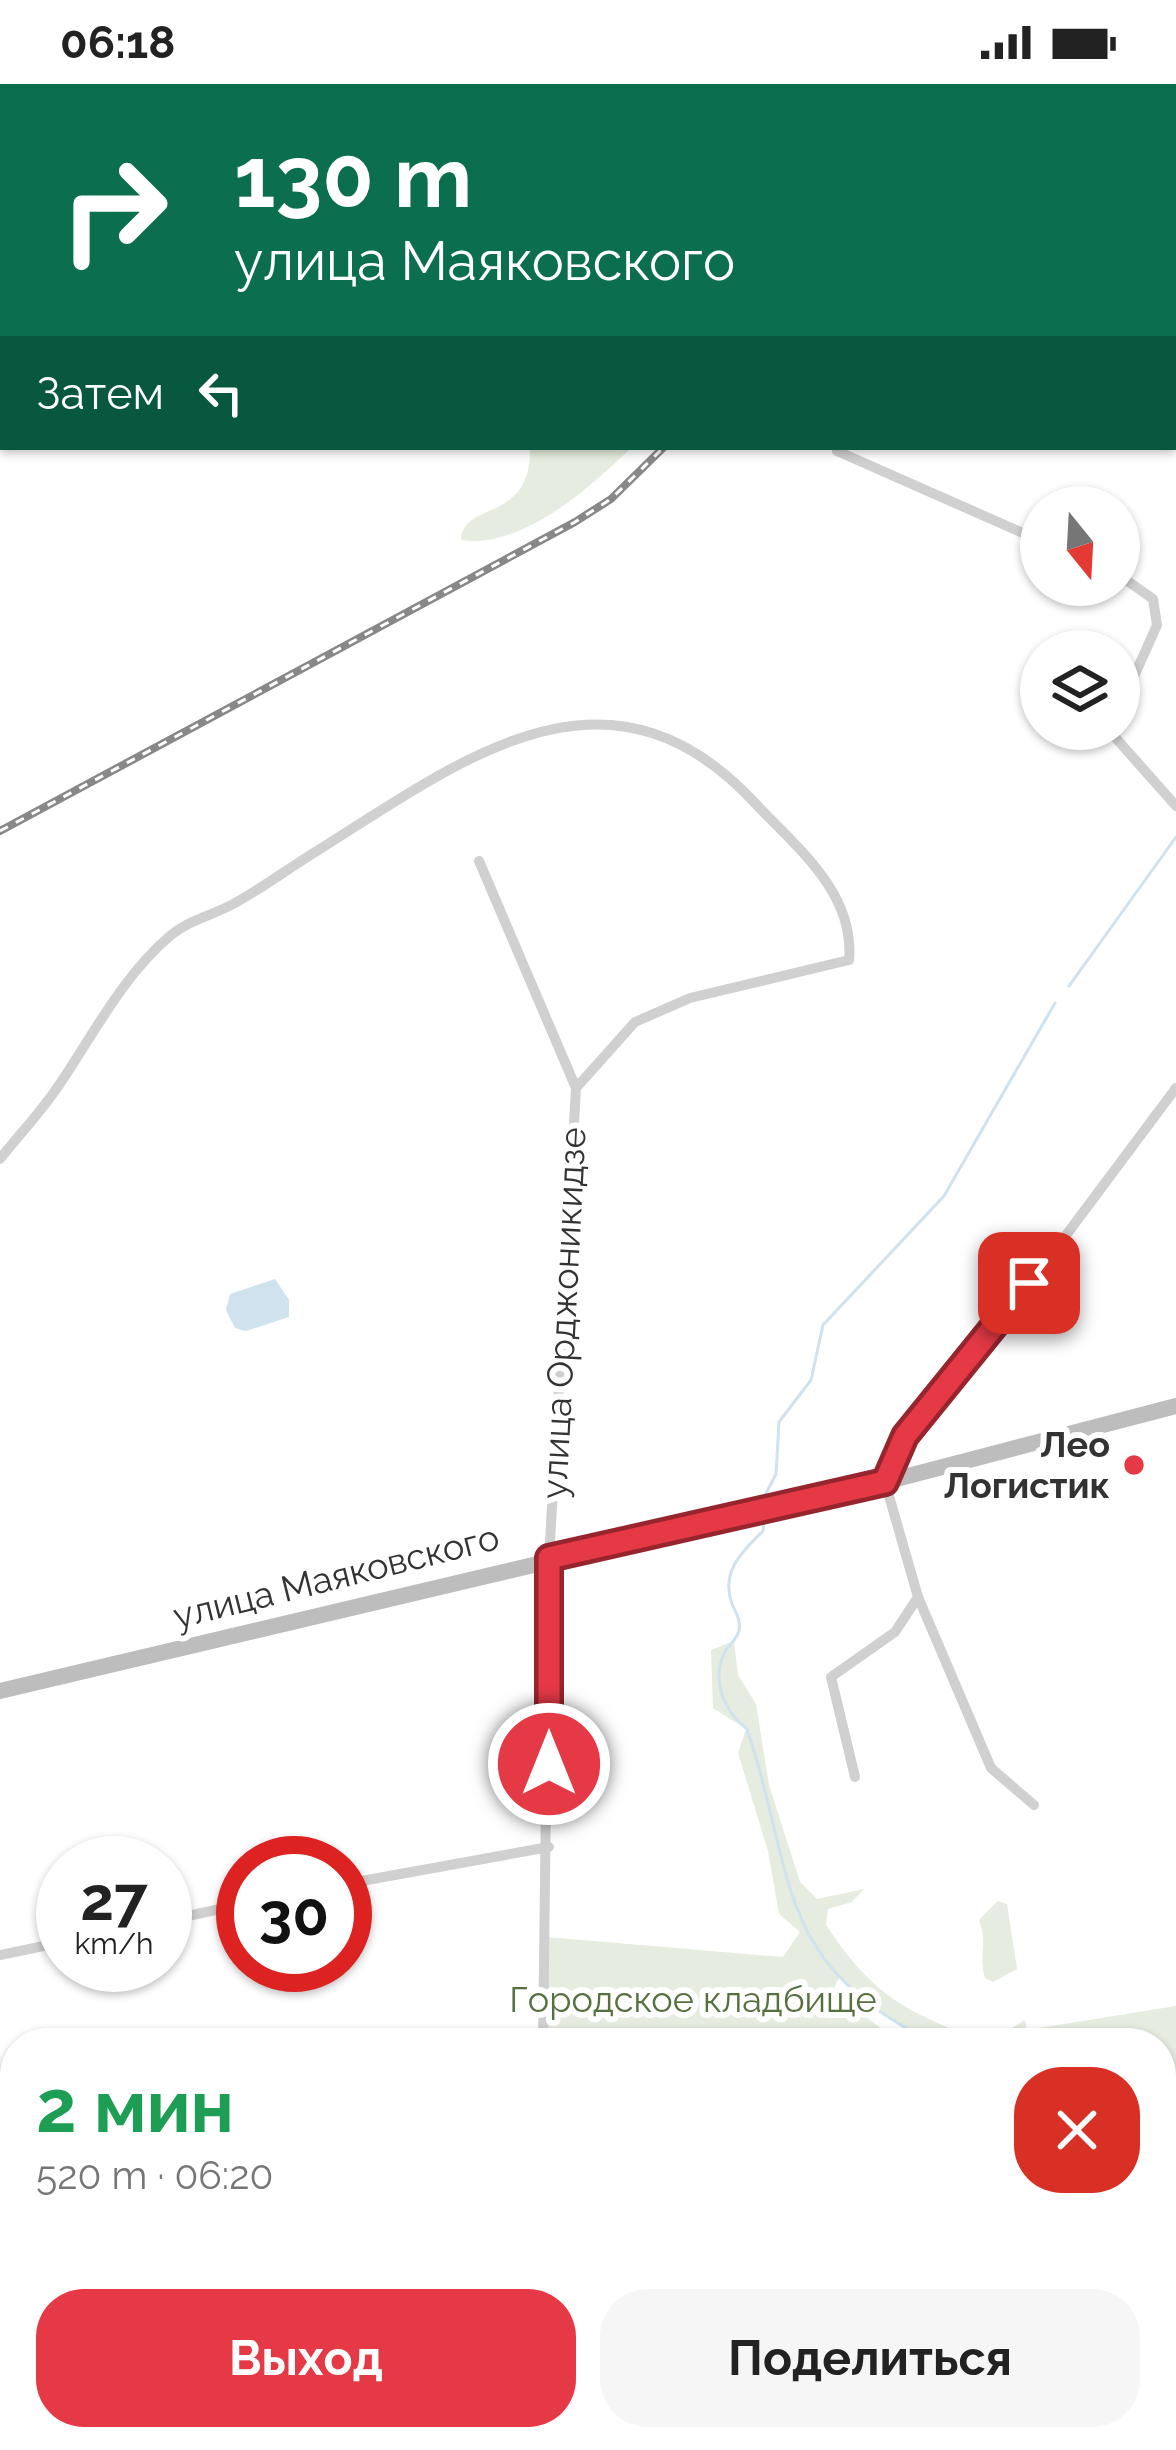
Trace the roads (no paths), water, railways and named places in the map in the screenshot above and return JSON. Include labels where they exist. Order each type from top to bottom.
[{"type":"street","points":[[837,451],[1020,532]]},
{"type":"street","points":[[1140,590],[1153,599],[1157,625],[1140,663]]},
{"type":"street","points":[[0,1159],[56,1090],[137,970],[171,936],[235,903],[370,814],[495,747],[570,725],[632,724],[702,755],[737,784],[830,885],[844,925],[849,960],[690,998],[635,1022],[576,1088],[478,861]]},
{"type":"street","points":[[1126,750],[1176,806]]},
{"type":"street","name":"улица Орджоникидзе","points":[[543,2028],[549,1558],[576,1088]]},
{"type":"street","points":[[1034,1805],[991,1768],[918,1597],[885,1482],[905,1436],[1049,1258],[1176,1088]]},
{"type":"street","name":"улица Маяковского","points":[[0,1691],[885,1482],[1176,1406]]},
{"type":"street","points":[[855,1777],[831,1685],[835,1671],[895,1633],[918,1597]]},
{"type":"street","points":[[372,1879],[549,1847]]},
{"type":"street","points":[[0,1955],[36,1948]]},
{"type":"water","points":[[275,1279],[289,1300],[289,1317],[246,1331],[235,1328],[226,1310],[230,1294]]},
{"type":"waterway","points":[[1069,986],[1176,837]]},
{"type":"waterway","points":[[760,1505],[776,1474],[779,1422],[811,1380],[823,1325],[944,1196],[1055,1003]]},
{"type":"waterway","points":[[764,1520],[763,1531],[731,1572],[729,1592],[739,1627],[720,1665],[722,1696],[747,1729],[785,1872],[816,1947],[843,1981],[908,2028]]},
{"type":"railway","points":[[0,831],[575,522],[611,499],[661,450]]},
{"type":"place","name":"Лео Логистик","points":[[1134,1465]]},
{"type":"park label","name":"Городское кладбище","points":[[693,1999]]}]
